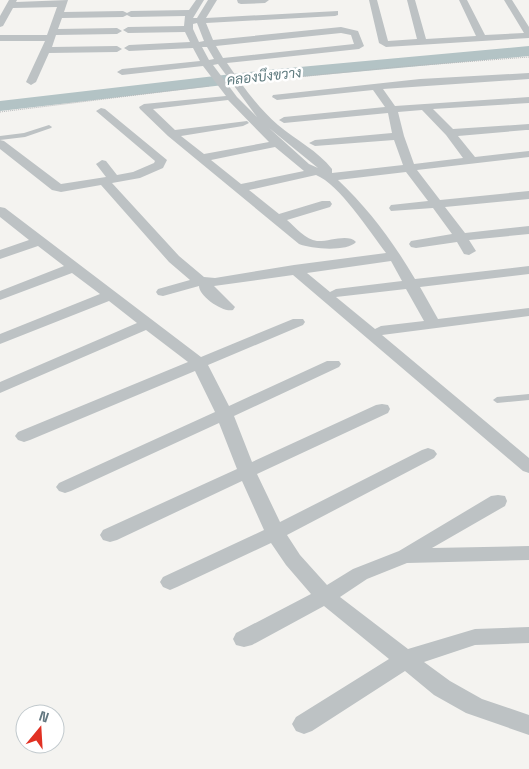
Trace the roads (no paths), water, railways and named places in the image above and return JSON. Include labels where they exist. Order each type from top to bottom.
[{"type":"street","points":[[200,0],[190,21],[195,45],[206,63],[276,145],[305,167],[323,173]]},
{"type":"street","points":[[213,0],[201,20],[202,30],[238,100],[295,143],[352,200],[395,256],[433,324]]},
{"type":"street","points":[[239,18],[234,11],[241,0],[266,0]]},
{"type":"street","points":[[373,0],[384,43],[390,45],[423,43],[468,36],[482,39],[529,35],[508,0]]},
{"type":"street","points":[[411,0],[423,43]]},
{"type":"street","points":[[454,0],[460,16]]},
{"type":"street","points":[[463,0],[482,39]]},
{"type":"street","points":[[0,24],[12,2],[64,2],[46,50],[31,82]]},
{"type":"street","points":[[128,30],[201,20],[335,13]]},
{"type":"street","points":[[59,15],[127,14],[190,21]]},
{"type":"street","points":[[122,72],[359,46],[355,33],[342,30],[195,45],[129,48]]},
{"type":"street","points":[[0,38],[117,31]]},
{"type":"street","points":[[46,50],[117,49]]},
{"type":"street","points":[[277,97],[375,86],[529,76]]},
{"type":"street","points":[[375,86],[392,109],[398,136],[410,168],[461,237],[469,251]]},
{"type":"street","points":[[238,100],[144,107],[172,134],[304,241],[314,245],[349,242]]},
{"type":"street","points":[[284,120],[392,109],[529,100]]},
{"type":"street","points":[[425,107],[450,133],[471,160]]},
{"type":"street","points":[[0,142],[56,186],[68,188],[136,175],[154,169],[159,165],[161,160],[102,111]]},
{"type":"street","points":[[172,134],[243,123]]},
{"type":"street","points":[[450,133],[527,127]]},
{"type":"street","points":[[315,143],[398,136]]},
{"type":"street","points":[[203,158],[295,143]]},
{"type":"street","points":[[240,188],[323,173],[410,168],[529,154]]},
{"type":"street","points":[[102,164],[109,180],[126,208],[174,259],[203,281],[206,289],[228,307]]},
{"type":"street","points":[[395,208],[529,195]]},
{"type":"street","points":[[278,219],[326,204]]},
{"type":"street","points":[[3,216],[40,241],[198,362],[224,413],[246,472],[275,533],[293,560],[325,596],[442,688],[474,706],[529,725]]},
{"type":"street","points":[[416,244],[529,230]]},
{"type":"street","points":[[0,256],[40,241]]},
{"type":"street","points":[[163,292],[203,281],[395,256]]},
{"type":"street","points":[[0,296],[74,267]]},
{"type":"street","points":[[294,270],[529,466]]},
{"type":"street","points":[[336,293],[529,270]]},
{"type":"street","points":[[0,339],[111,295]]},
{"type":"street","points":[[381,331],[529,312]]},
{"type":"street","points":[[24,436],[298,322]]},
{"type":"street","points":[[0,388],[147,324]]},
{"type":"street","points":[[65,487],[333,364]]},
{"type":"street","points":[[110,534],[382,409]]},
{"type":"street","points":[[170,582],[275,533],[428,454]]},
{"type":"street","points":[[244,639],[325,596],[360,574],[405,556],[498,501]]},
{"type":"street","points":[[405,556],[529,553]]},
{"type":"street","points":[[304,724],[406,659],[475,637],[529,635]]},
{"type":"lane","points":[[0,138],[25,135],[49,127]]},
{"type":"lane","points":[[497,400],[529,397]]},
{"type":"waterway","name":"คลองบึงขวาง","points":[[0,106],[267,75],[529,51]]}]
